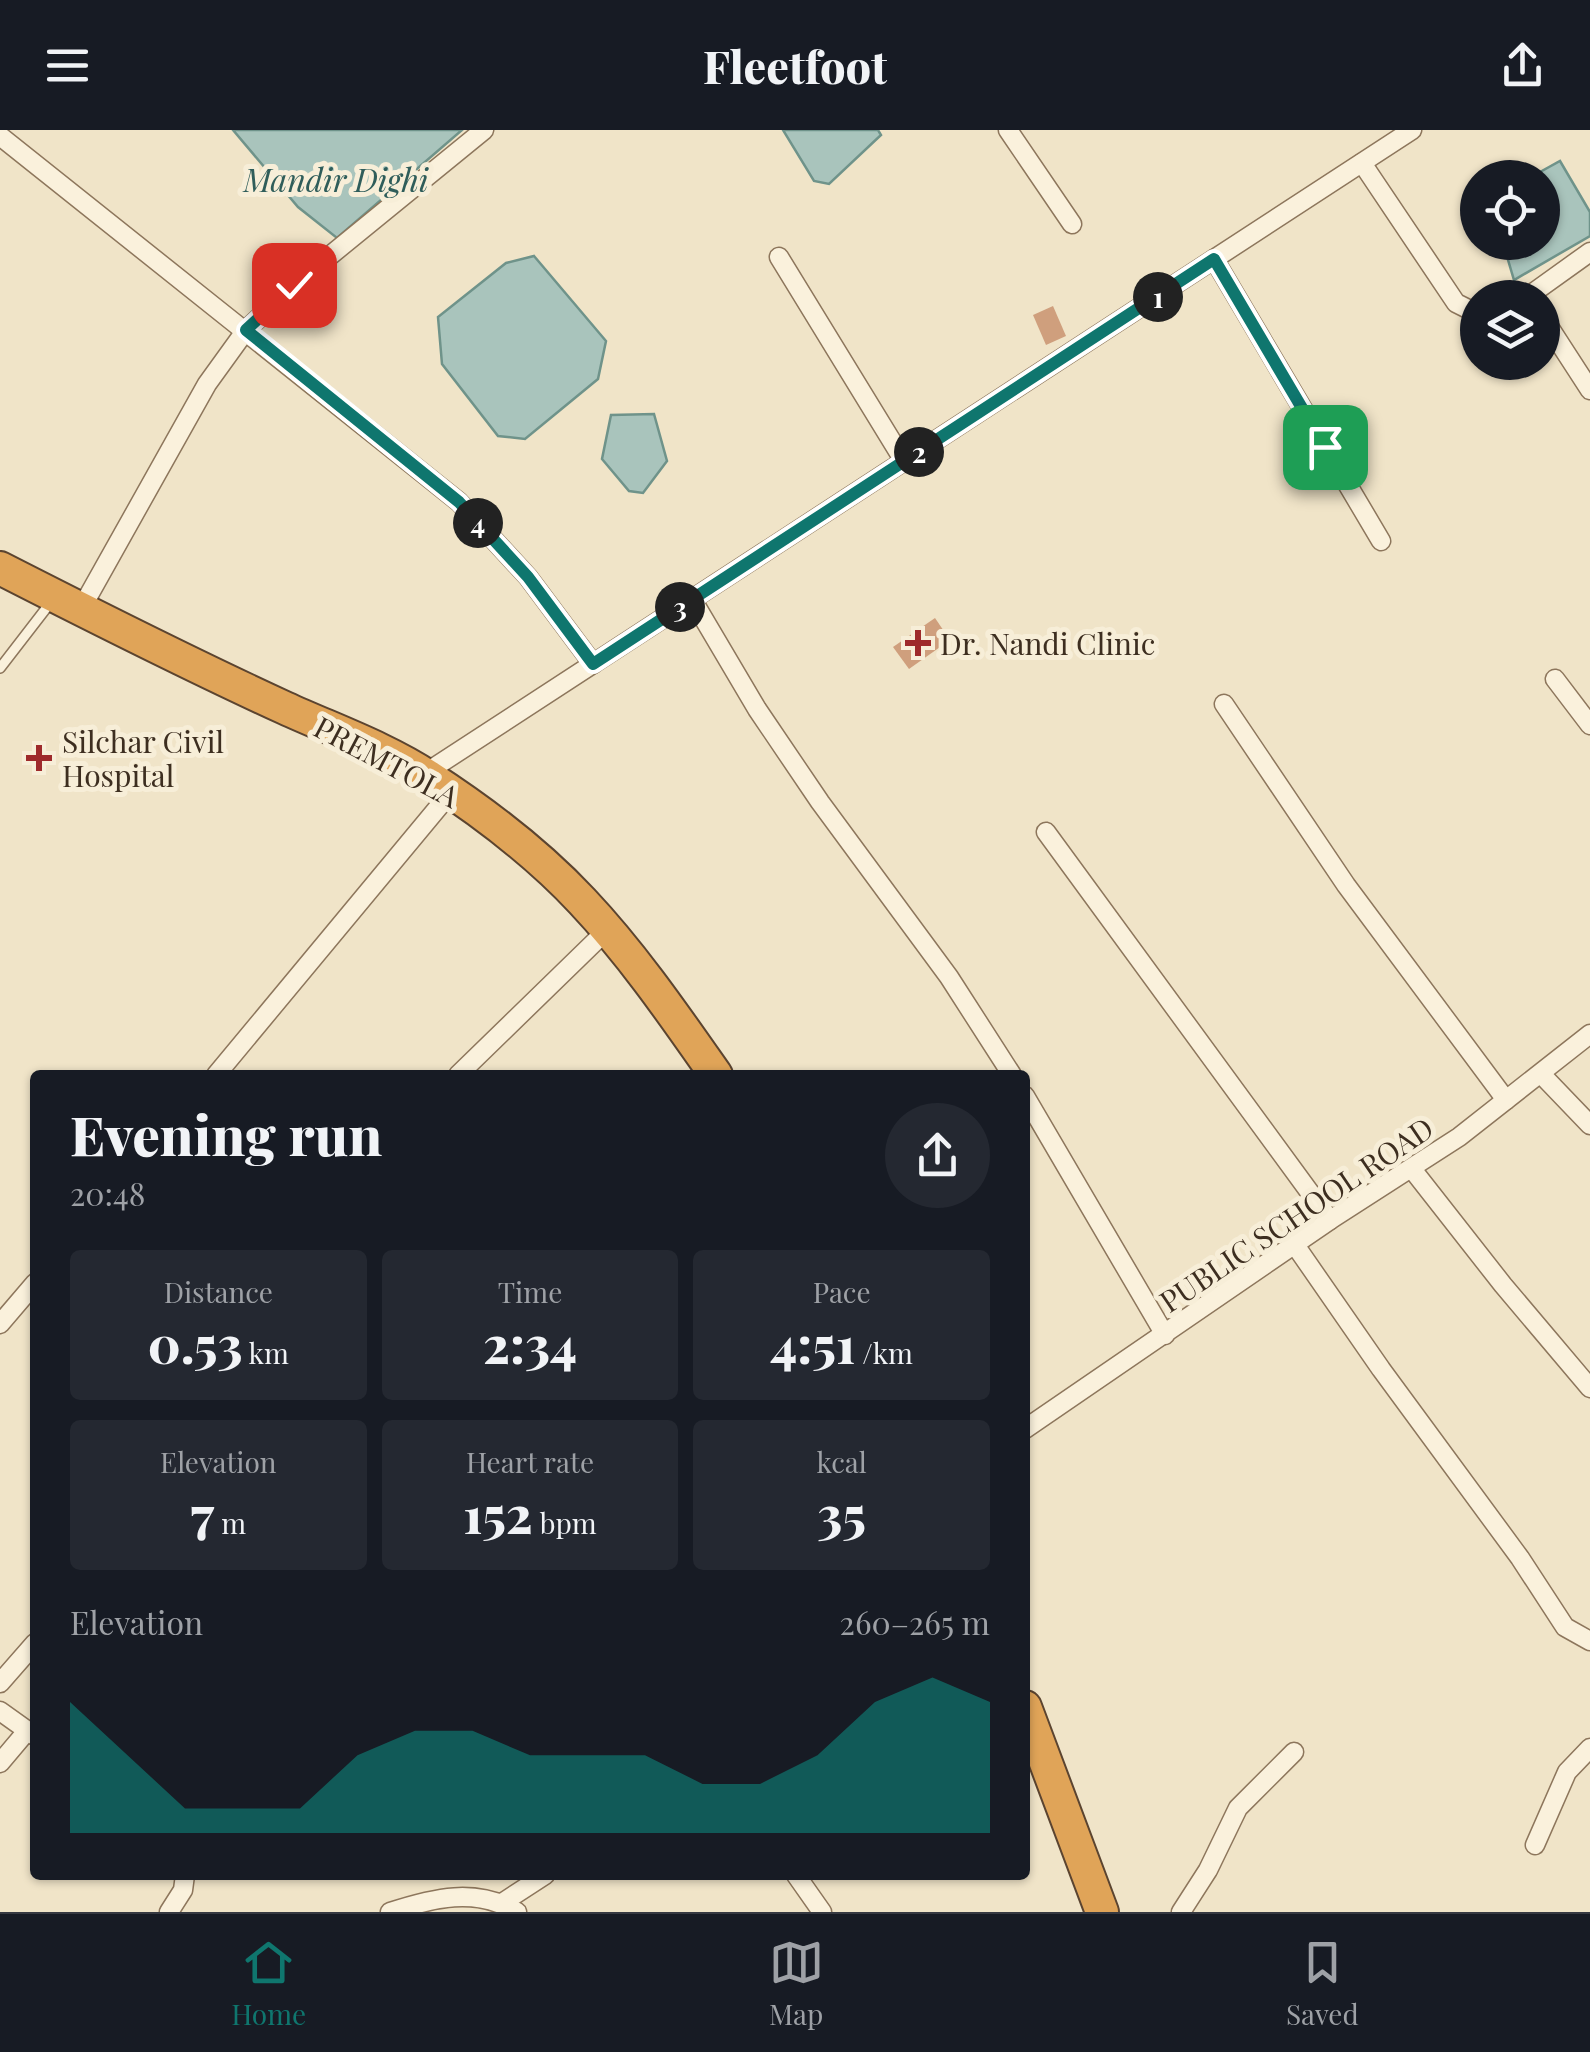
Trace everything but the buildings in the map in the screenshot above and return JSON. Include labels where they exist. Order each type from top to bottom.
[{"type":"highway","name":"PREMTOLA","points":[[0,568],[438,783],[488,818],[580,898],[712,1070]]},
{"type":"highway","points":[[1030,1719],[1102,1912]]},
{"type":"street","points":[[68,603],[207,384],[246,330],[294,285],[484,130]]},
{"type":"street","points":[[1008,130],[1072,224]]},
{"type":"street","points":[[220,1070],[438,783],[593,664],[1362,163],[1391,136],[1412,130]]},
{"type":"street","points":[[0,136],[459,502],[528,577],[593,664]]},
{"type":"street","points":[[1362,163],[1460,305]]},
{"type":"street","points":[[1552,280],[1590,252]]},
{"type":"street","points":[[779,257],[904,461]]},
{"type":"street","points":[[1214,259],[1381,541]]},
{"type":"street","points":[[1560,344],[1590,390]]},
{"type":"street","points":[[692,599],[788,756],[949,977],[1009,1070]]},
{"type":"street","points":[[1555,679],[1590,725]]},
{"type":"street","points":[[1224,704],[1346,885],[1506,1100]]},
{"type":"street","points":[[1046,832],[1330,1220]]},
{"type":"street","points":[[463,1070],[607,930]]},
{"type":"street","name":"PUBLIC SCHOOL ROAD","points":[[1030,1426],[1412,1168],[1542,1074],[1590,1034]]},
{"type":"street","points":[[1542,1074],[1590,1125]]},
{"type":"street","points":[[1030,1105],[1165,1336]]},
{"type":"street","points":[[1412,1168],[1590,1388]]},
{"type":"street","points":[[1295,1245],[1566,1627],[1590,1641]]},
{"type":"street","points":[[0,1324],[30,1289]]},
{"type":"street","points":[[0,1683],[30,1649]]},
{"type":"street","points":[[0,1712],[30,1732]]},
{"type":"street","points":[[0,1763],[30,1734]]},
{"type":"street","points":[[1535,1845],[1544,1816],[1567,1772],[1590,1748]]},
{"type":"street","points":[[1181,1912],[1208,1870],[1238,1808],[1294,1752]]},
{"type":"street","points":[[169,1912],[183,1890],[184,1880]]},
{"type":"street","points":[[390,1912],[435,1899],[465,1896],[510,1908],[540,1880]]},
{"type":"street","points":[[800,1880],[822,1912]]},
{"type":"lane","points":[[0,668],[68,603]]},
{"type":"water","name":"Mandir Dighi","points":[[233,130],[462,130],[337,238],[298,207]]},
{"type":"water","points":[[783,130],[878,130],[881,135],[829,184],[814,181]]},
{"type":"water","points":[[1560,161],[1590,212],[1590,236],[1560,253]]},
{"type":"water","points":[[534,256],[606,341],[598,379],[525,439],[498,436],[442,364],[438,317],[506,263]]},
{"type":"water","points":[[1508,260],[1549,260],[1514,280]]},
{"type":"water","points":[[654,414],[667,461],[643,493],[629,491],[602,459],[611,415]]},
{"type":"place","name":"Dr. Nandi Clinic","points":[[918,643]]},
{"type":"place","name":"Silchar Civil Hospital","points":[[39,758]]},
{"type":"route","points":[[294,285],[246,330],[459,502],[528,577],[593,664],[1214,259],[1325,447]]}]
